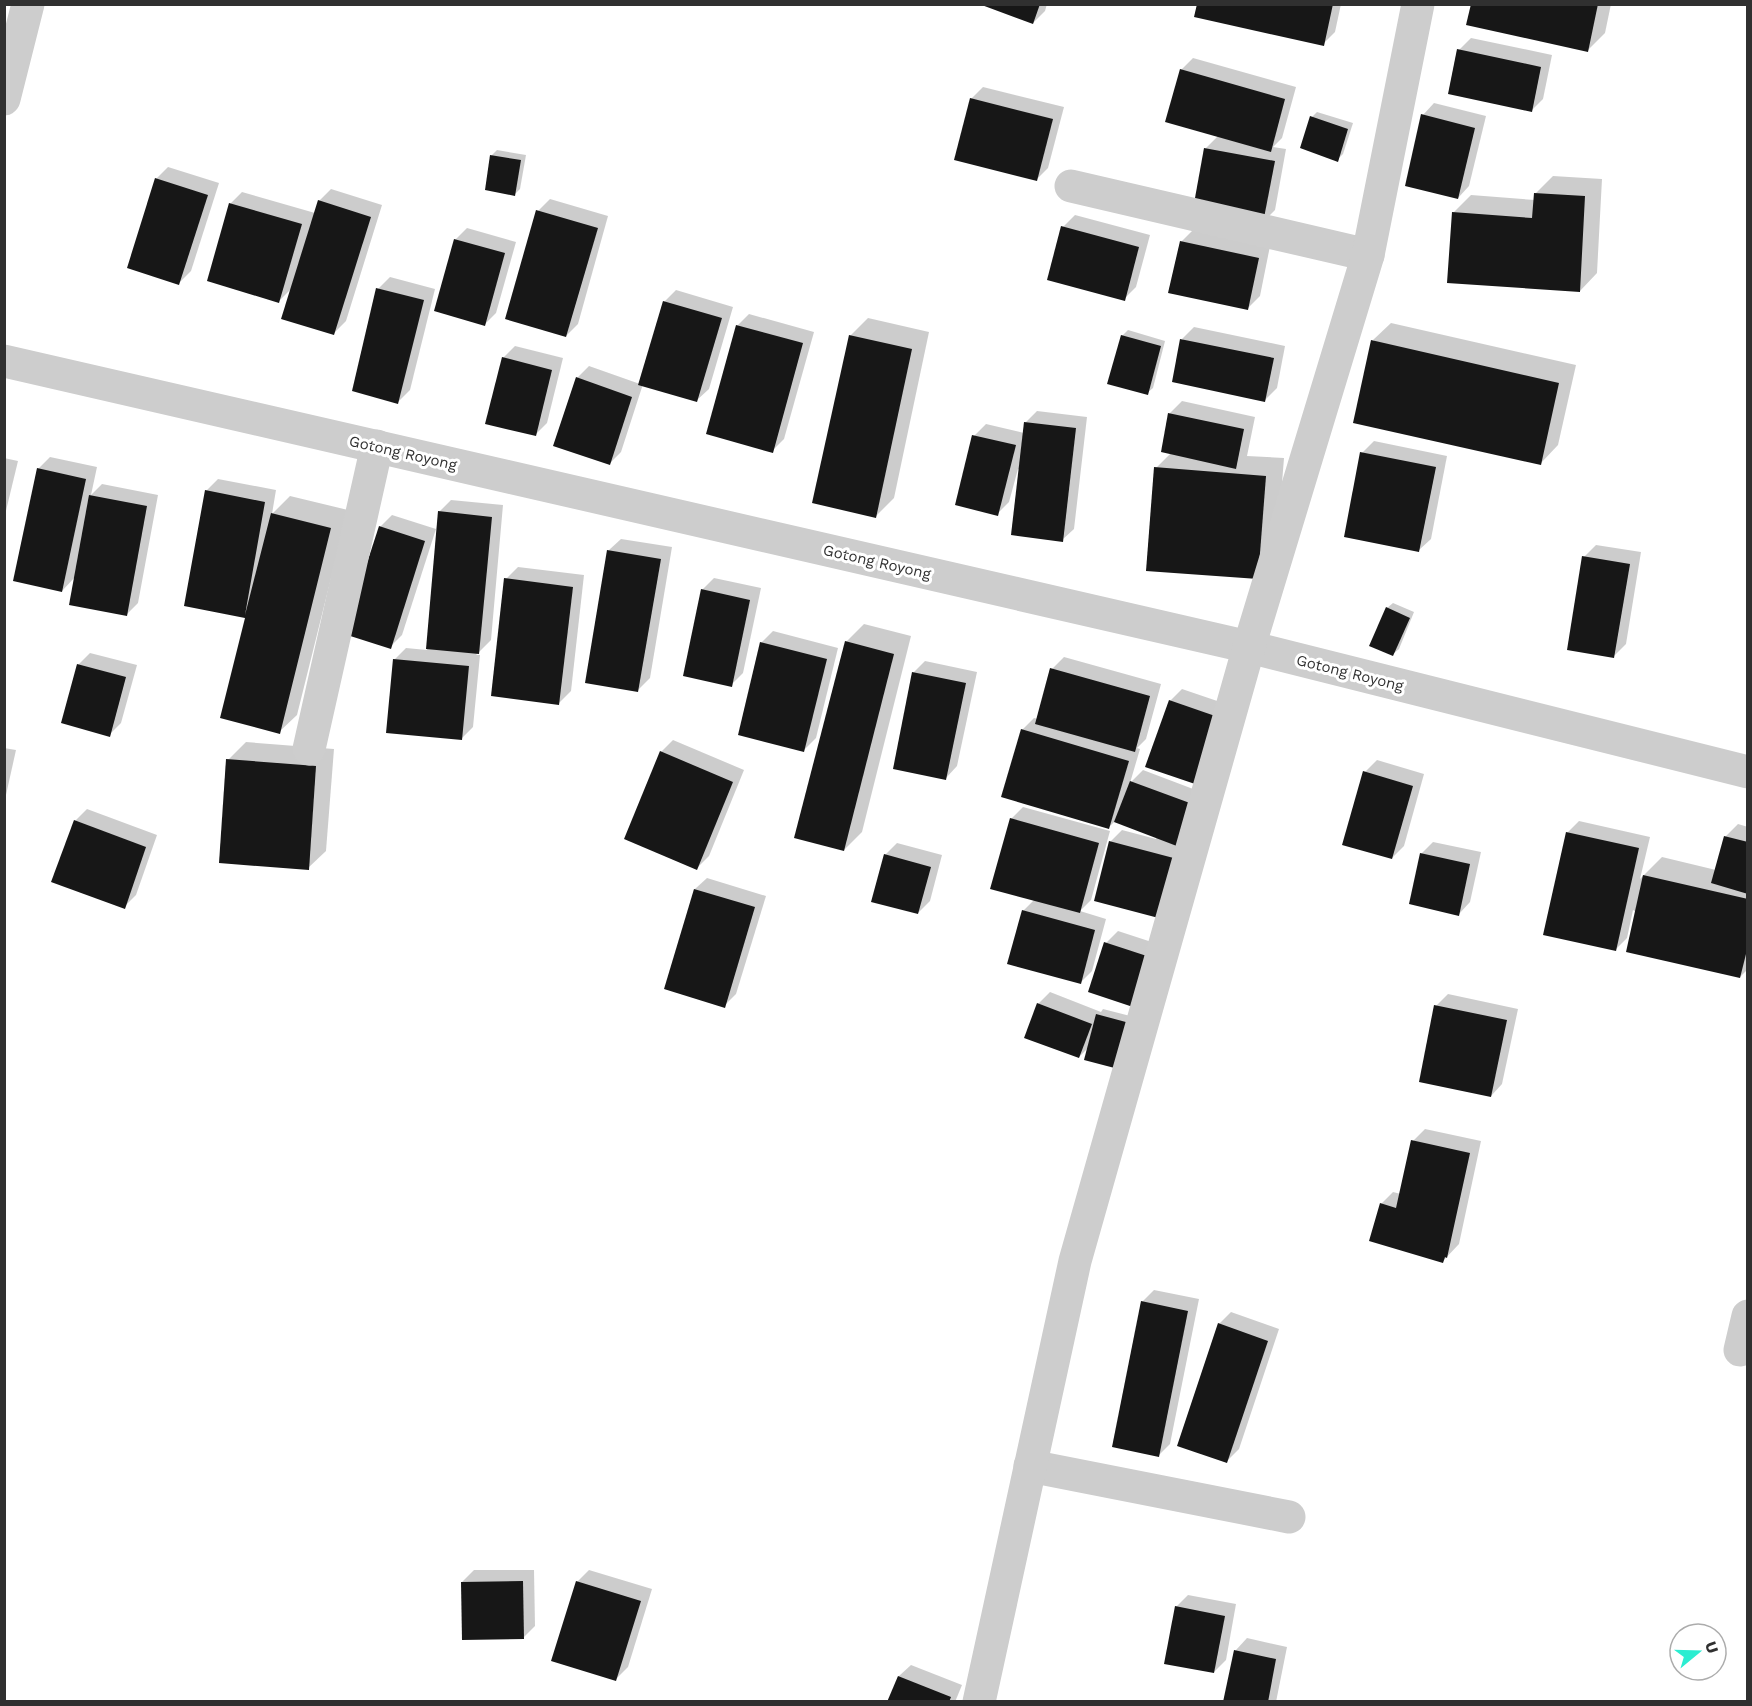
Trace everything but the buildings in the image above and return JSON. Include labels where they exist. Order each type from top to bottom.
[{"type":"street","points":[[4,99],[28,4]]},
{"type":"street","points":[[979,1701],[1075,1261],[1249,648],[1368,255],[1418,4]]},
{"type":"street","points":[[1071,186],[1368,255]]},
{"type":"street","name":"Gotong Royong","points":[[4,361],[1249,648],[1748,772]]},
{"type":"street","points":[[309,749],[377,446]]},
{"type":"street","points":[[1740,1350],[1748,1316]]},
{"type":"street","points":[[1030,1466],[1289,1517]]}]
